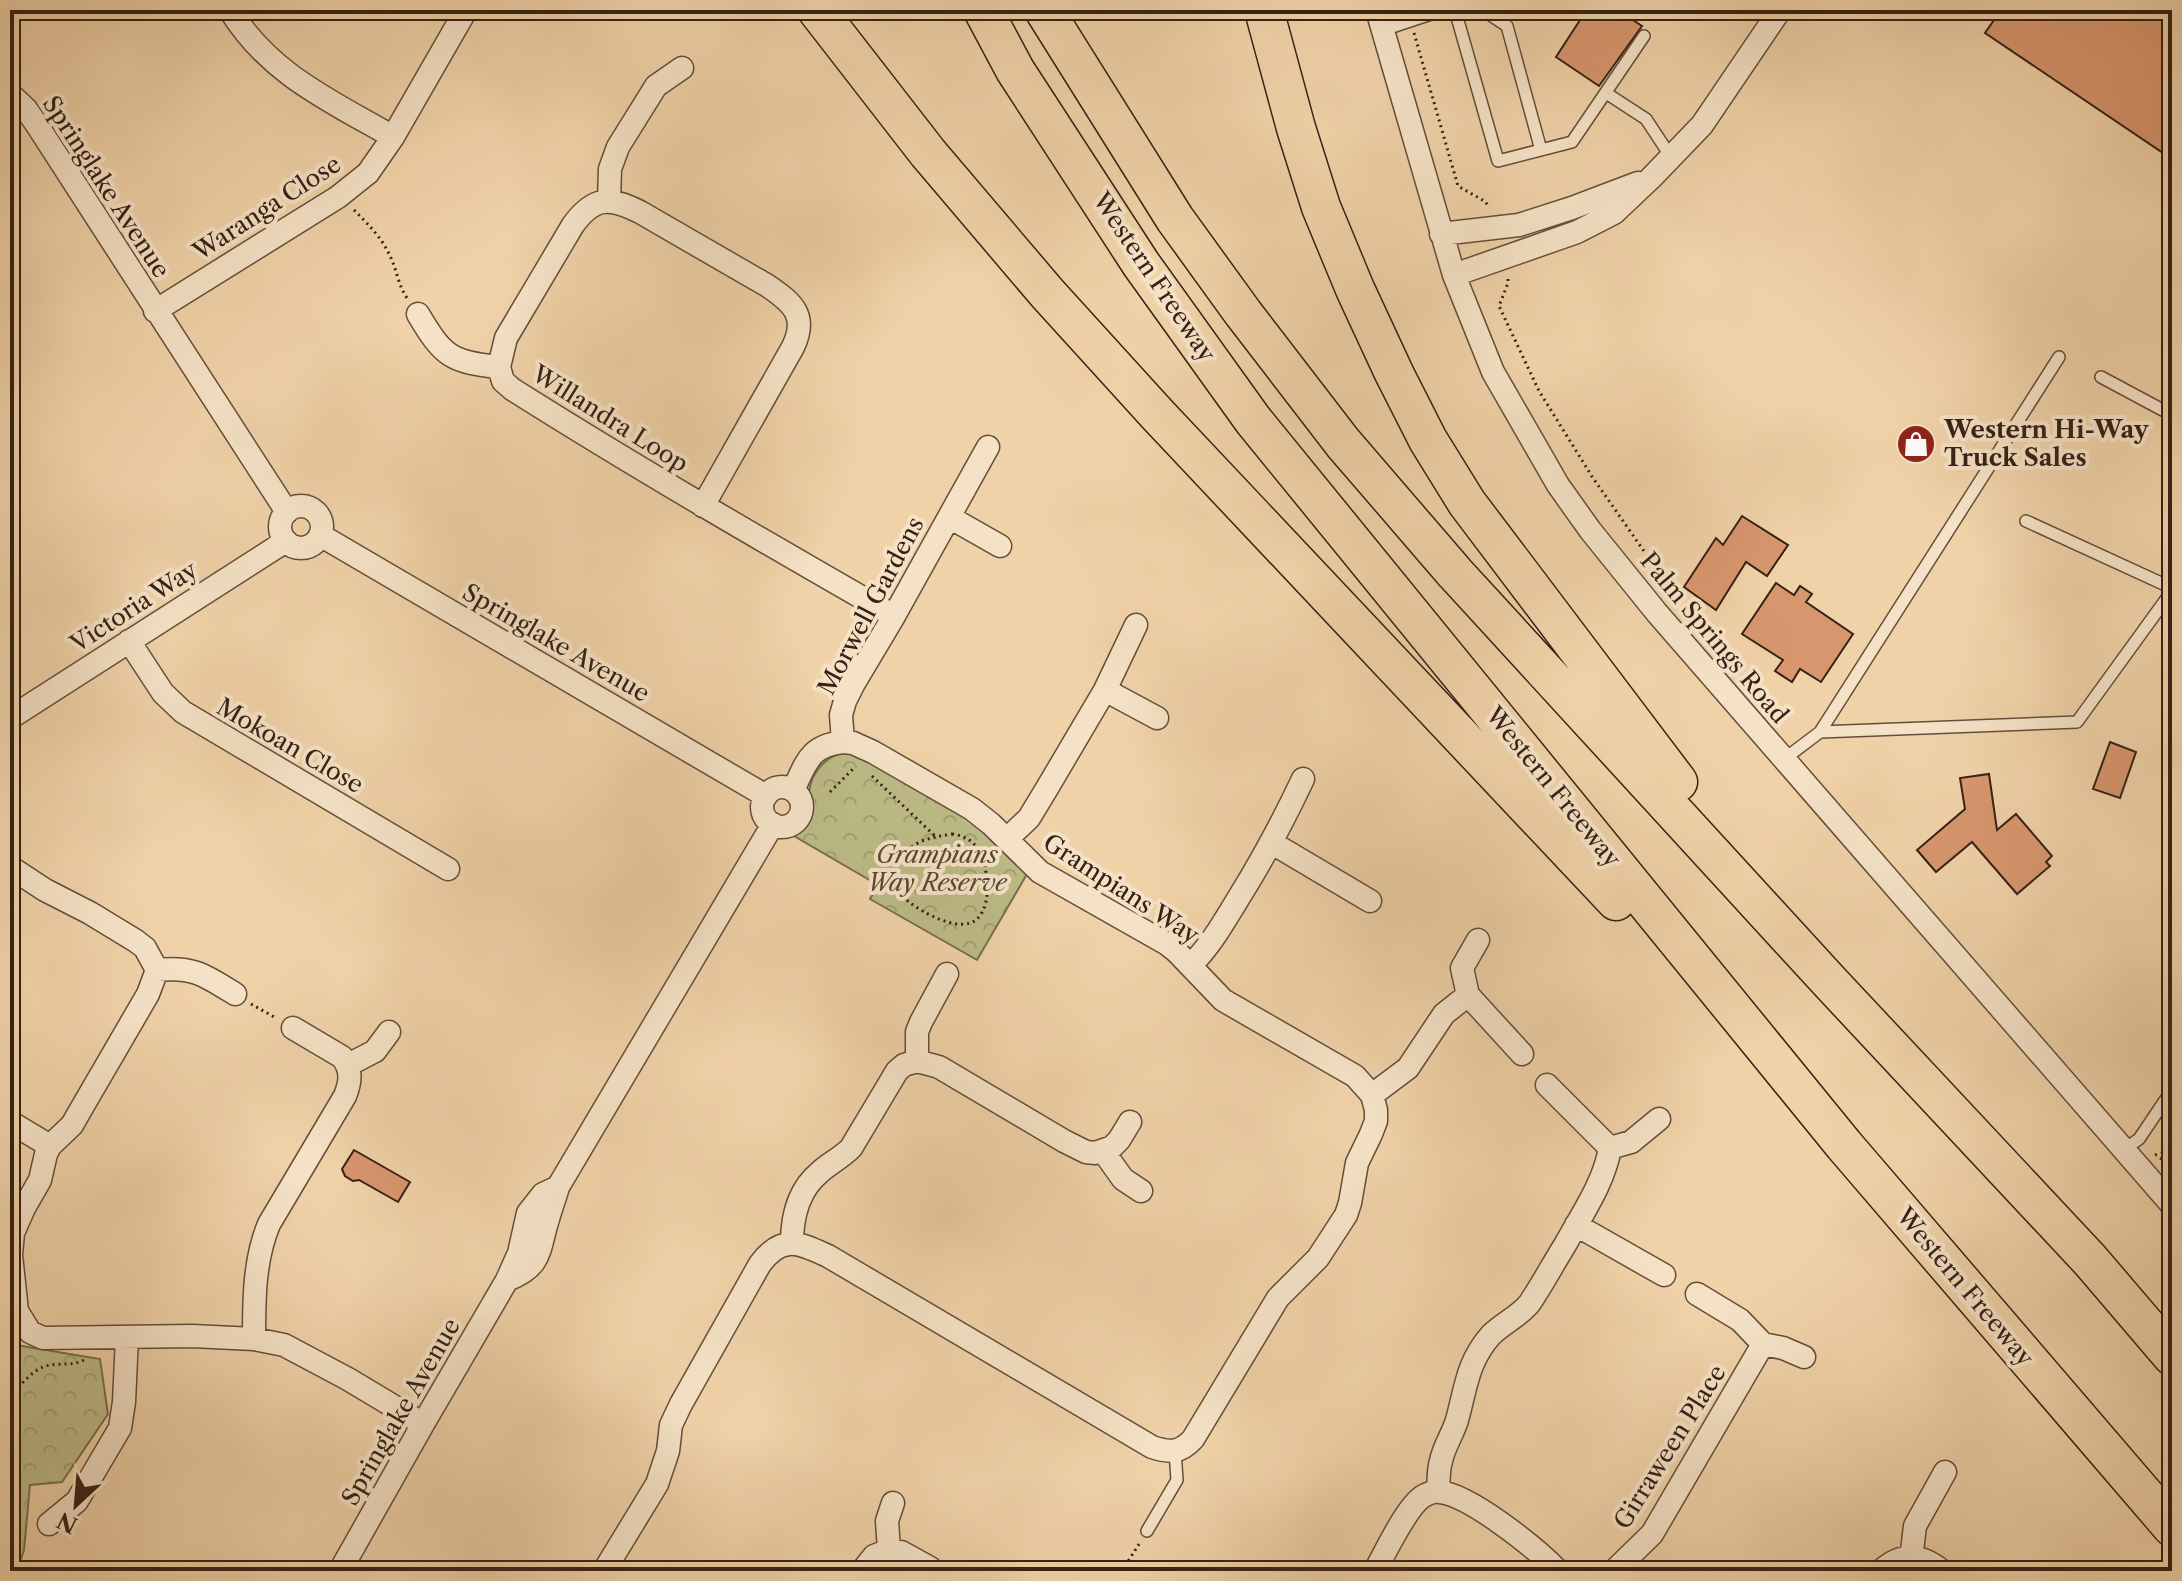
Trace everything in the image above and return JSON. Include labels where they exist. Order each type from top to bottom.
[{"type":"highway","points":[[817,10],[928,153],[1047,293],[1844,1145]]},
{"type":"highway","name":"Western Freeway","points":[[983,10],[1015,70],[1141,264],[1253,420],[1844,1145],[2172,1527]]},
{"type":"highway","name":"Western Freeway","points":[[1044,10],[1175,219],[1343,443],[1455,573],[2090,1260],[2172,1356]]},
{"type":"highway","points":[[1264,10],[1321,207],[1394,373],[1428,440],[1467,503],[1730,849],[2090,1260]]},
{"type":"street","points":[[230,10],[279,68],[320,96],[393,137]]},
{"type":"street","name":"Waranga Close","points":[[155,311],[338,197],[368,173],[393,137],[466,10]]},
{"type":"street","points":[[1454,275],[1577,232],[1614,213],[1702,125],[1780,10]]},
{"type":"street","name":"Palm Springs Road","points":[[1380,20],[1454,275],[1493,372],[1558,485],[1657,613],[2172,1205]]},
{"type":"street","points":[[609,201],[610,169],[618,147],[656,86],[682,68]]},
{"type":"street","name":"Springlake Avenue","points":[[10,94],[37,125],[287,512]]},
{"type":"street","points":[[1441,234],[1519,225],[1651,178]]},
{"type":"street","name":"Willandra Loop","points":[[703,506],[793,347],[800,332],[799,319],[784,297],[768,286],[640,212],[619,202],[596,203],[581,213],[506,338],[499,367],[503,381],[613,453],[703,506],[894,616]]},
{"type":"street","name":"Willandra Loop","points":[[418,314],[436,344],[448,355],[478,365],[499,367]]},
{"type":"street","name":"Morwell Gardens","points":[[843,742],[841,715],[845,701],[988,447]]},
{"type":"street","points":[[301,506],[316,512],[320,519],[320,535],[314,543],[305,548],[294,547],[286,541],[281,532],[281,521],[287,512],[301,506]]},
{"type":"street","name":"Morwell Gardens","points":[[949,517],[1000,546]]},
{"type":"street","name":"Springlake Avenue","points":[[320,535],[766,796]]},
{"type":"street","name":"Victoria Way","points":[[10,718],[286,541]]},
{"type":"street","points":[[1007,839],[1029,818],[1105,690],[1136,625]]},
{"type":"street","name":"Mokoan Close","points":[[129,641],[163,693],[183,712],[448,869]]},
{"type":"street","points":[[1105,690],[1157,718]]},
{"type":"street","points":[[793,790],[812,754],[825,744],[843,742]]},
{"type":"street","name":"Grampians Way","points":[[843,742],[873,752],[972,809],[1040,872],[1158,939],[1191,965],[1223,1000],[1355,1076],[1372,1095]]},
{"type":"street","points":[[1191,965],[1220,930],[1272,843],[1303,779]]},
{"type":"street","points":[[778,788],[793,790],[802,805],[800,817],[791,825],[773,824],[764,815],[766,796],[778,788]]},
{"type":"street","name":"Springlake Avenue","points":[[340,1571],[507,1280],[519,1253],[528,1213],[543,1194],[558,1187],[773,824]]},
{"type":"street","points":[[1272,843],[1370,901]]},
{"type":"street","points":[[10,867],[136,941],[152,957],[157,970],[148,994],[72,1125],[50,1146],[40,1180],[13,1233],[11,1255],[20,1319],[30,1332],[43,1338],[192,1336],[254,1339],[284,1345],[423,1424]]},
{"type":"street","points":[[1478,940],[1462,968],[1468,995],[1522,1054]]},
{"type":"street","points":[[157,970],[177,967],[193,970],[235,994]]},
{"type":"street","points":[[917,1061],[917,1032],[947,974]]},
{"type":"street","points":[[604,1571],[657,1484],[668,1451],[671,1425],[760,1264],[776,1247],[792,1243],[828,1256],[1144,1443],[1166,1452],[1185,1447],[1193,1439],[1278,1298],[1318,1258],[1346,1215],[1357,1163],[1376,1121],[1372,1095],[1408,1068],[1444,1014],[1468,995]]},
{"type":"street","points":[[254,1339],[254,1294],[263,1237],[345,1096],[350,1082],[348,1065],[337,1052],[293,1028]]},
{"type":"street","points":[[348,1065],[375,1051],[389,1032]]},
{"type":"street","points":[[792,1243],[792,1221],[806,1187],[851,1148],[897,1071],[904,1065],[917,1061],[939,1067],[1086,1152],[1112,1147],[1130,1122]]},
{"type":"street","points":[[1547,1085],[1610,1148]]},
{"type":"street","points":[[1610,1148],[1631,1142],[1659,1119]]},
{"type":"street","points":[[10,1122],[50,1146]]},
{"type":"street","points":[[1438,1491],[1441,1461],[1457,1421],[1463,1389],[1473,1362],[1491,1335],[1529,1304],[1599,1182],[1610,1148]]},
{"type":"street","points":[[1103,1151],[1123,1179],[1141,1191]]},
{"type":"street","points":[[1576,1225],[1664,1275]]},
{"type":"street","points":[[1697,1294],[1740,1320],[1763,1344],[1804,1357]]},
{"type":"street","points":[[49,1524],[77,1501],[120,1428],[127,1337]]},
{"type":"street","name":"Girraween Place","points":[[1614,1571],[1652,1534],[1763,1344]]},
{"type":"street","points":[[1911,1567],[1915,1526],[1945,1472]]},
{"type":"street","points":[[1375,1571],[1414,1505],[1423,1496],[1438,1491],[1463,1500],[1500,1523],[1558,1571]]},
{"type":"street","points":[[889,1550],[887,1521],[893,1503]]},
{"type":"street","points":[[862,1571],[874,1556],[889,1550],[901,1552],[930,1568]]},
{"type":"street","points":[[1881,1571],[1893,1562],[1911,1567],[1924,1560],[1942,1571]]},
{"type":"lane","points":[[1380,20],[1410,20],[1443,10]]},
{"type":"lane","points":[[1455,10],[1498,161],[1572,142],[1644,36]]},
{"type":"lane","points":[[1483,10],[1507,26],[1541,150]]},
{"type":"lane","points":[[1606,93],[1646,119],[1671,157]]},
{"type":"lane","points":[[1783,760],[1820,732],[2059,357]]},
{"type":"lane","points":[[2101,377],[2172,415]]},
{"type":"lane","points":[[1820,732],[2077,722],[2172,590],[2026,521]]},
{"type":"lane","points":[[2123,1150],[2139,1139],[2172,1090]]},
{"type":"lane","points":[[1147,1531],[1177,1480],[1175,1451]]},
{"type":"path","points":[[1410,20],[1458,186],[1486,202],[1496,227]]},
{"type":"path","points":[[351,207],[389,253],[400,287],[418,314]]},
{"type":"path","points":[[1505,257],[1508,283],[1499,306],[1539,391],[1593,478],[1644,550]]},
{"type":"path","points":[[830,792],[858,763]]},
{"type":"path","points":[[869,774],[936,837]]},
{"type":"path","points":[[952,834],[966,838],[973,843],[985,865],[988,885],[985,904],[978,918],[972,922],[963,924],[937,918],[912,904],[895,886],[892,875],[897,862],[913,846],[936,837],[952,834]]},
{"type":"path","points":[[235,994],[293,1028]]},
{"type":"path","points":[[2172,1150],[2155,1155],[2172,1165]]},
{"type":"path","points":[[10,1396],[38,1369],[57,1363],[80,1363],[85,1358]]},
{"type":"path","points":[[10,1428],[15,1495],[10,1531]]},
{"type":"path","points":[[1122,1571],[1147,1531]]},
{"type":"green space","name":"Grampians Way Reserve","points":[[846,752],[854,753],[981,826],[1027,874],[977,960],[870,899],[878,885],[789,833],[810,815],[810,785],[817,771],[832,757]]},
{"type":"green space","points":[[10,1344],[100,1359],[108,1414],[62,1482],[30,1485],[24,1550],[17,1571],[10,1571]]},
{"type":"building","points":[[1566,10],[1618,10],[1642,26],[1599,86],[1556,57],[1580,20]]},
{"type":"building","points":[[2001,10],[2172,10],[2172,159],[1985,33]]},
{"type":"building","points":[[1742,516],[1788,545],[1767,576],[1746,562],[1716,610],[1684,587],[1716,538],[1723,545]]},
{"type":"building","points":[[1776,583],[1794,595],[1800,586],[1812,594],[1806,602],[1853,634],[1821,682],[1800,669],[1792,682],[1775,671],[1783,660],[1742,634]]},
{"type":"building","points":[[2110,742],[2136,752],[2120,798],[2093,789]]},
{"type":"building","points":[[1989,774],[1997,830],[2016,814],[2052,856],[2046,862],[2050,866],[2017,894],[1972,842],[1936,872],[1917,850],[1965,809],[1960,778]]},
{"type":"building","points":[[354,1150],[410,1182],[398,1202],[359,1180],[353,1181],[345,1176],[342,1169]]},
{"type":"place","name":"Western Hi-Way Truck Sales","points":[[1916,444]]}]
